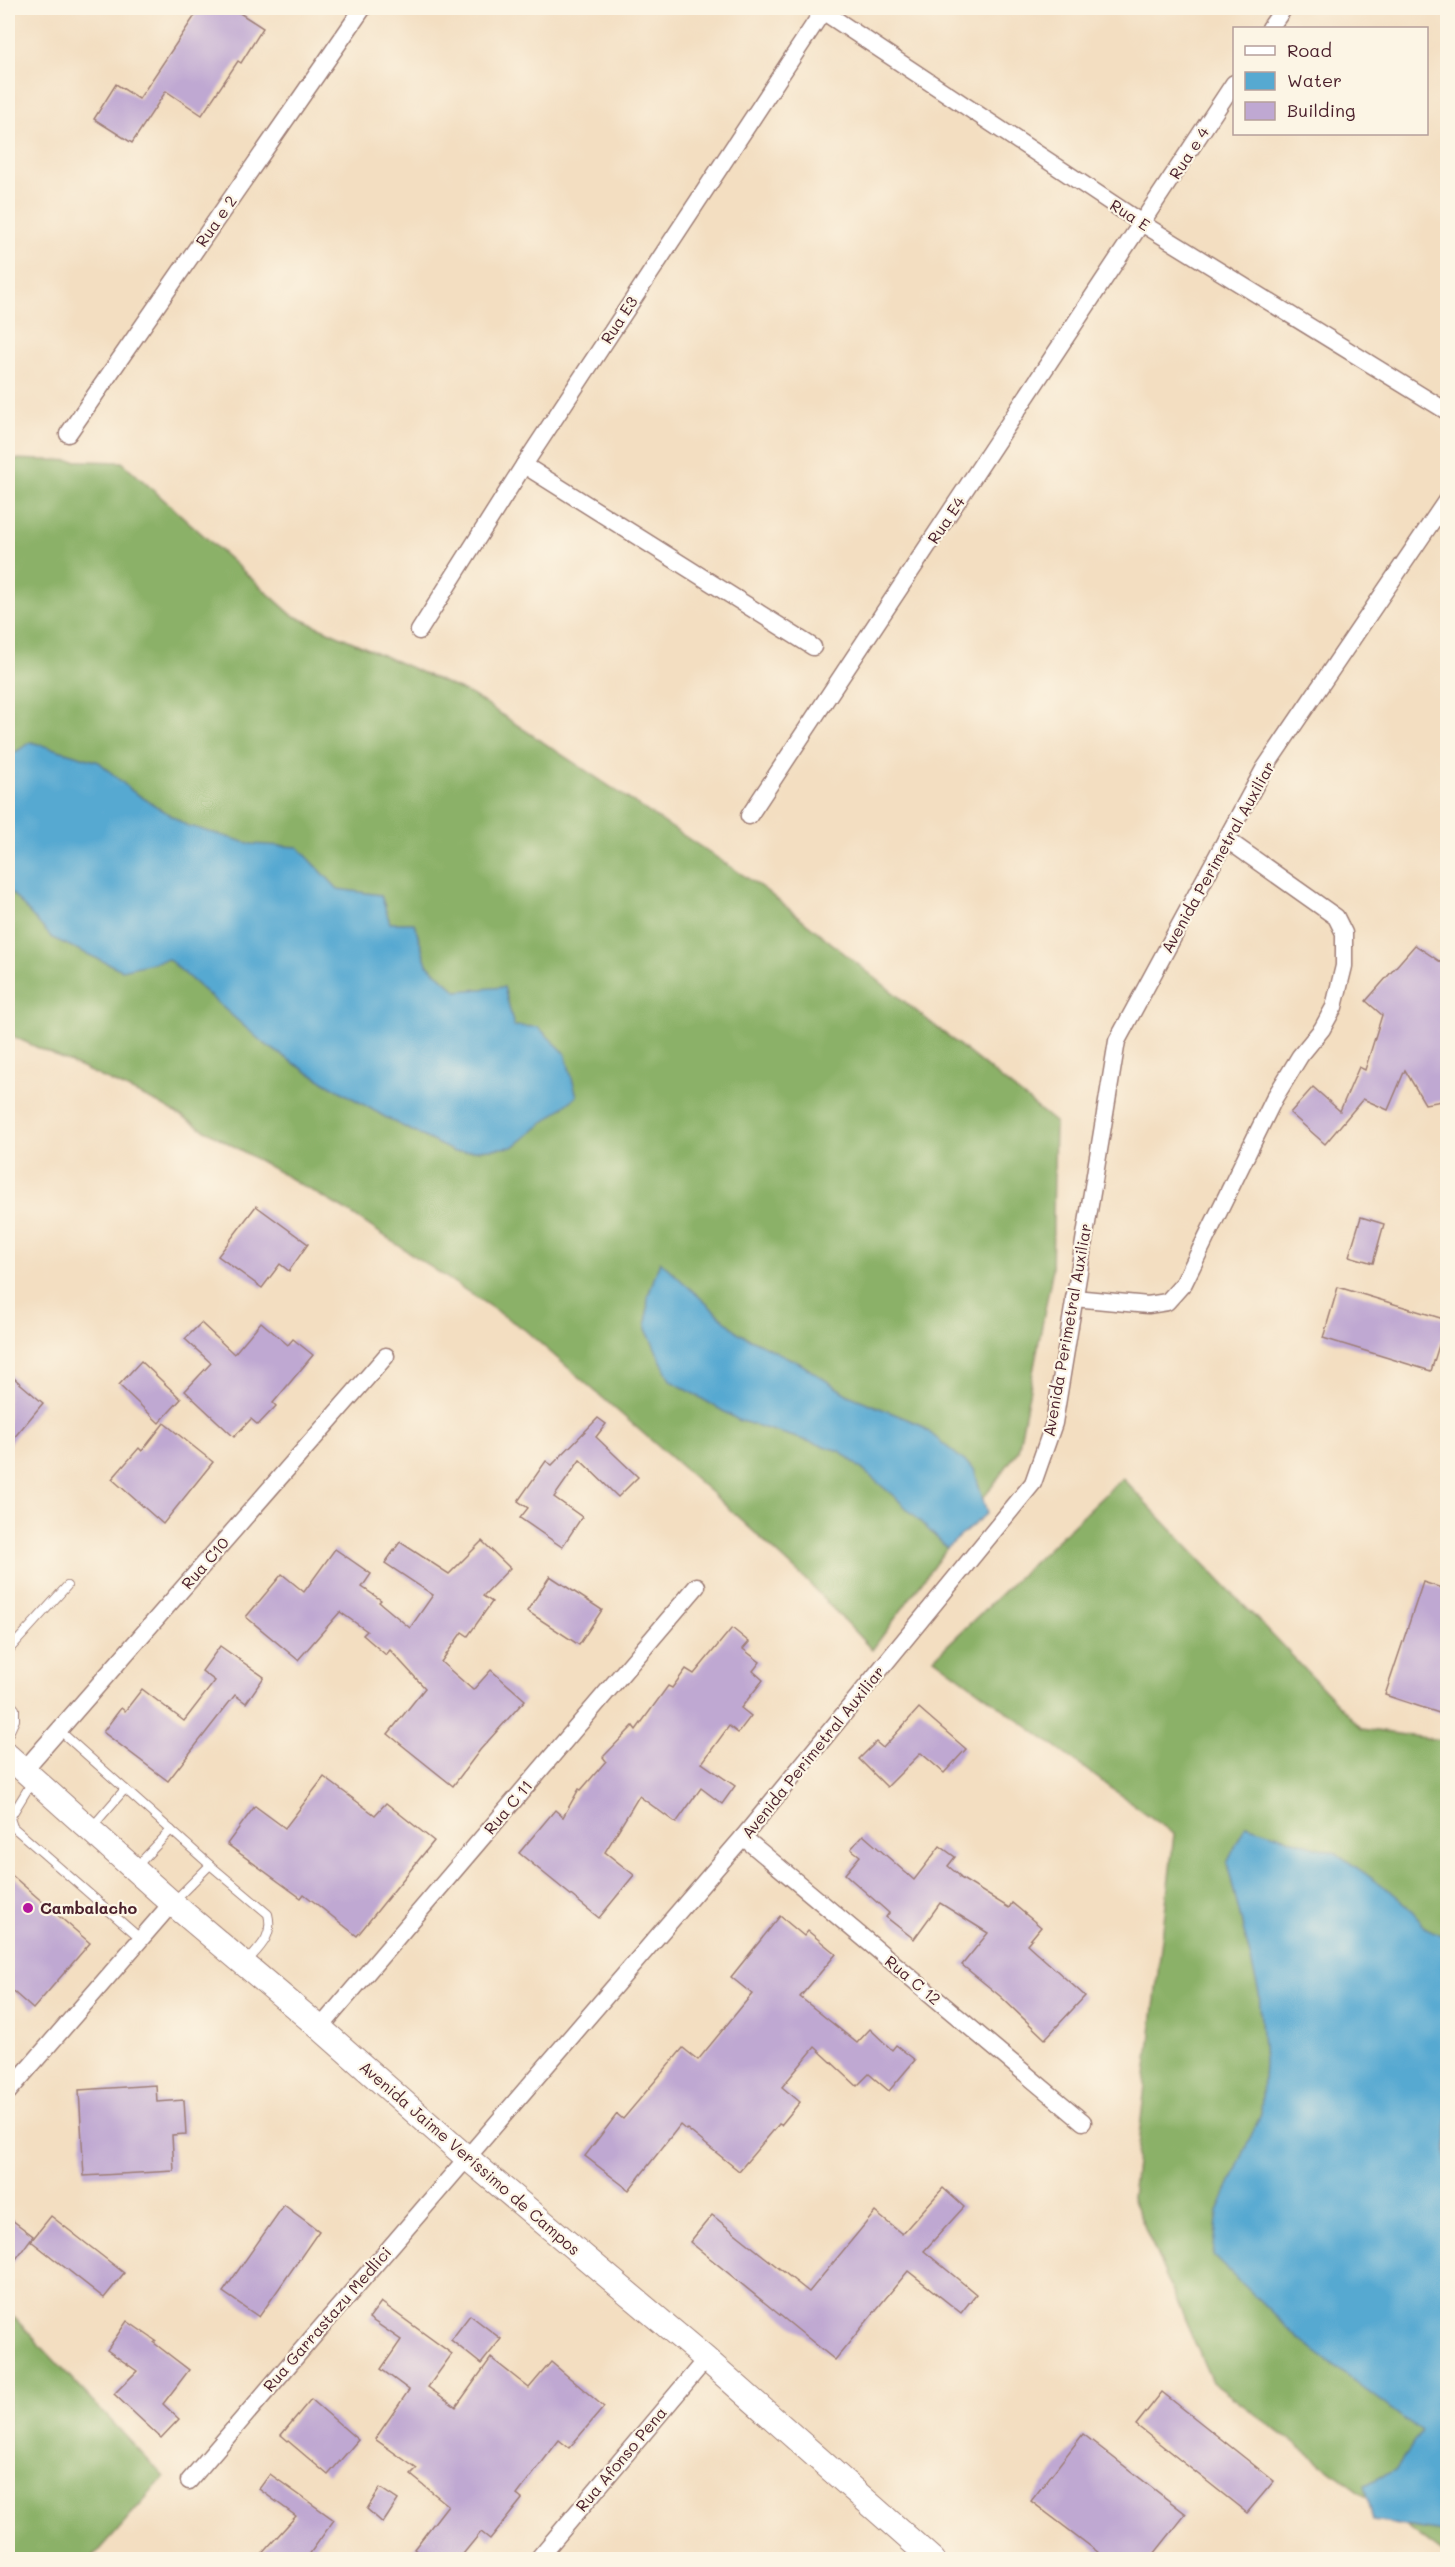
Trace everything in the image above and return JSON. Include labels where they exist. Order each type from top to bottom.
[{"type":"street","name":"Rua e 2","points":[[68,434],[363,8]]},
{"type":"street","name":"Rua E","points":[[822,8],[1143,224],[1448,412]]},
{"type":"street","name":"Rua E3","points":[[419,631],[524,465],[822,8]]},
{"type":"street","points":[[1271,27],[1284,8]]},
{"type":"street","name":"Rua e 4","points":[[1143,224],[1233,85]]},
{"type":"street","name":"Rua E4","points":[[749,816],[1143,224]]},
{"type":"street","points":[[524,465],[813,647]]},
{"type":"street","name":"Avenida Perimetral Auxiliar","points":[[466,2157],[743,1837],[1033,1483],[1054,1423],[1117,1041],[1264,769],[1448,498]]},
{"type":"street","points":[[1074,1298],[1148,1305],[1167,1302],[1184,1283],[1275,1097],[1300,1056],[1322,1029],[1334,1007],[1344,966],[1344,933],[1336,917],[1226,839]]},
{"type":"street","name":"Rua C10","points":[[22,1768],[59,1730],[386,1356]]},
{"type":"street","name":"Rua C 11","points":[[320,2028],[697,1586]]},
{"type":"street","name":"Avenida Jaime Veríssimo de Campos","points":[[22,1768],[172,1903],[320,2028],[466,2157],[706,2360],[933,2559]]},
{"type":"street","name":"Rua C 12","points":[[743,1837],[1083,2122]]},
{"type":"street","points":[[8,2092],[172,1903]]},
{"type":"street","name":"Rua Garrastazu Medlici","points":[[189,2481],[466,2157]]},
{"type":"street","name":"Rua Afonso Pena","points":[[537,2559],[706,2360]]},
{"type":"lane","points":[[8,1652],[67,1586]]},
{"type":"lane","points":[[8,1701],[15,1709],[15,1720],[8,1735]]},
{"type":"lane","points":[[59,1730],[268,1914],[272,1926],[267,1939],[245,1964]]},
{"type":"lane","points":[[22,1768],[17,1803],[10,1818],[13,1827],[140,1938]]},
{"type":"lane","points":[[90,1829],[125,1789]]},
{"type":"lane","points":[[134,1869],[171,1830]]},
{"type":"lane","points":[[172,1903],[210,1865]]},
{"type":"green space","points":[[8,459],[122,462],[292,615],[472,695],[764,889],[1055,1122],[1052,1273],[1018,1451],[872,1650],[803,1577],[715,1496],[525,1330],[347,1211],[158,1103],[8,1034]]},
{"type":"green space","points":[[1122,1478],[1362,1729],[1447,1741],[1447,2557],[1212,2382],[1132,2198],[1174,1834],[934,1658]]},
{"type":"green space","points":[[8,2311],[164,2477],[92,2559],[8,2559]]},
{"type":"water","points":[[31,742],[99,762],[132,791],[186,825],[251,844],[298,847],[338,889],[381,895],[390,923],[414,923],[427,964],[457,991],[504,987],[514,1026],[538,1027],[565,1053],[577,1096],[513,1147],[454,1152],[392,1121],[309,1073],[263,1043],[168,959],[122,970],[52,938],[8,889],[8,757]]},
{"type":"water","points":[[660,1261],[740,1334],[801,1364],[848,1395],[919,1424],[974,1469],[987,1513],[947,1548],[895,1497],[840,1451],[738,1420],[670,1380],[646,1329],[648,1296]]},
{"type":"water","points":[[1246,1825],[1336,1853],[1401,1899],[1426,1928],[1447,1938],[1447,2559],[1443,2532],[1373,2521],[1365,2485],[1395,2470],[1421,2432],[1301,2341],[1213,2255],[1218,2211],[1261,2113],[1264,2062],[1259,1993],[1227,1863]]},
{"type":"building","points":[[200,8],[232,8],[263,28],[241,63],[238,61],[202,115],[166,91],[132,143],[94,119],[116,84],[139,99]]},
{"type":"building","points":[[1415,945],[1448,967],[1448,1100],[1425,1104],[1405,1070],[1388,1110],[1363,1099],[1325,1144],[1290,1113],[1313,1087],[1340,1111],[1359,1067],[1365,1070],[1382,1015],[1366,1001]]},
{"type":"building","points":[[256,1206],[308,1244],[289,1271],[280,1264],[262,1288],[218,1256]]},
{"type":"building","points":[[1361,1217],[1384,1224],[1373,1263],[1349,1256]]},
{"type":"building","points":[[1338,1287],[1447,1320],[1431,1371],[1323,1338]]},
{"type":"building","points":[[261,1322],[288,1345],[293,1339],[313,1355],[273,1403],[276,1406],[258,1425],[251,1419],[234,1437],[185,1391],[211,1363],[185,1339],[201,1323],[234,1354]]},
{"type":"building","points":[[141,1361],[181,1399],[159,1423],[119,1385]]},
{"type":"building","points":[[8,1373],[43,1403],[8,1445]]},
{"type":"building","points":[[598,1418],[606,1424],[596,1437],[638,1477],[618,1497],[580,1460],[554,1497],[582,1517],[562,1547],[520,1518],[528,1508],[518,1501],[546,1461],[552,1465]]},
{"type":"building","points":[[164,1423],[213,1462],[163,1524],[112,1479],[139,1448],[142,1451]]},
{"type":"building","points":[[482,1541],[510,1568],[483,1596],[492,1602],[468,1636],[462,1632],[441,1662],[473,1690],[491,1670],[525,1700],[480,1750],[453,1786],[388,1734],[425,1688],[390,1650],[386,1655],[363,1635],[367,1631],[340,1612],[298,1660],[246,1617],[282,1574],[304,1592],[335,1549],[371,1574],[362,1587],[381,1600],[379,1602],[410,1628],[433,1595],[385,1563],[400,1542],[449,1574]]},
{"type":"building","points":[[550,1576],[602,1610],[579,1645],[527,1611]]},
{"type":"building","points":[[1423,1582],[1448,1590],[1448,1716],[1385,1695]]},
{"type":"building","points":[[732,1628],[749,1642],[743,1649],[760,1662],[753,1671],[763,1680],[741,1708],[751,1716],[738,1733],[729,1726],[702,1763],[735,1786],[722,1804],[701,1788],[676,1823],[639,1796],[605,1852],[634,1875],[599,1918],[519,1853],[555,1810],[563,1817],[579,1789],[581,1790],[606,1761],[603,1757],[633,1726],[636,1730],[668,1686],[672,1688],[686,1669],[694,1674]]},
{"type":"building","points":[[220,1646],[264,1677],[246,1703],[235,1695],[168,1781],[103,1732],[121,1708],[125,1711],[142,1689],[184,1721],[215,1681],[202,1671]]},
{"type":"building","points":[[919,1708],[966,1749],[944,1773],[921,1753],[887,1787],[859,1759],[876,1742],[883,1748]]},
{"type":"building","points":[[324,1777],[375,1815],[386,1803],[434,1841],[357,1936],[304,1894],[301,1898],[227,1844],[255,1806],[285,1828]]},
{"type":"building","points":[[863,1835],[914,1880],[940,1846],[955,1857],[948,1866],[959,1877],[1009,1908],[1012,1903],[1041,1927],[1027,1944],[1085,1996],[1045,2039],[1000,1996],[962,1965],[988,1933],[940,1903],[914,1939],[886,1917],[889,1913],[845,1874],[860,1856],[851,1849]]},
{"type":"building","name":"Cambalacho","points":[[8,1872],[90,1943],[33,2009],[8,1987]]},
{"type":"building","points":[[780,1916],[804,1936],[808,1931],[836,1954],[800,1997],[857,2043],[870,2029],[892,2050],[896,2045],[915,2060],[889,2091],[869,2074],[857,2086],[815,2047],[782,2087],[800,2102],[739,2171],[680,2125],[629,2190],[585,2156],[617,2114],[623,2119],[683,2048],[698,2060],[752,1994],[731,1977]]},
{"type":"building","points":[[156,2085],[157,2102],[184,2100],[186,2134],[172,2135],[174,2171],[84,2176],[79,2090]]},
{"type":"building","points":[[943,2188],[964,2207],[924,2251],[976,2294],[961,2313],[908,2271],[835,2360],[690,2242],[712,2215],[809,2292],[875,2212],[902,2234]]},
{"type":"building","points":[[284,2205],[319,2231],[259,2317],[223,2292]]},
{"type":"building","points":[[51,2216],[124,2273],[104,2298],[31,2241]]},
{"type":"building","points":[[8,2217],[33,2236],[8,2270]]},
{"type":"building","points":[[381,2302],[452,2354],[428,2387],[456,2407],[491,2358],[529,2388],[551,2362],[604,2407],[569,2448],[559,2440],[517,2495],[522,2499],[490,2539],[481,2532],[459,2559],[426,2559],[414,2549],[448,2505],[411,2475],[417,2469],[375,2439],[409,2390],[381,2369],[401,2340],[369,2318]]},
{"type":"building","points":[[470,2315],[501,2339],[481,2364],[451,2340]]},
{"type":"building","points":[[127,2321],[156,2341],[154,2343],[189,2370],[163,2404],[179,2419],[161,2438],[114,2394],[137,2371],[107,2350]]},
{"type":"building","points":[[1162,2392],[1274,2481],[1247,2513],[1136,2425]]},
{"type":"building","points":[[311,2399],[358,2440],[328,2475],[281,2435]]},
{"type":"building","points":[[1083,2434],[1186,2514],[1150,2559],[1107,2559],[1031,2501]]},
{"type":"building","points":[[270,2474],[334,2520],[306,2559],[257,2559],[296,2516],[259,2489]]},
{"type":"building","points":[[380,2488],[398,2500],[383,2523],[367,2509]]},
{"type":"place","name":"Cambalacho","points":[[28,1908]]}]
